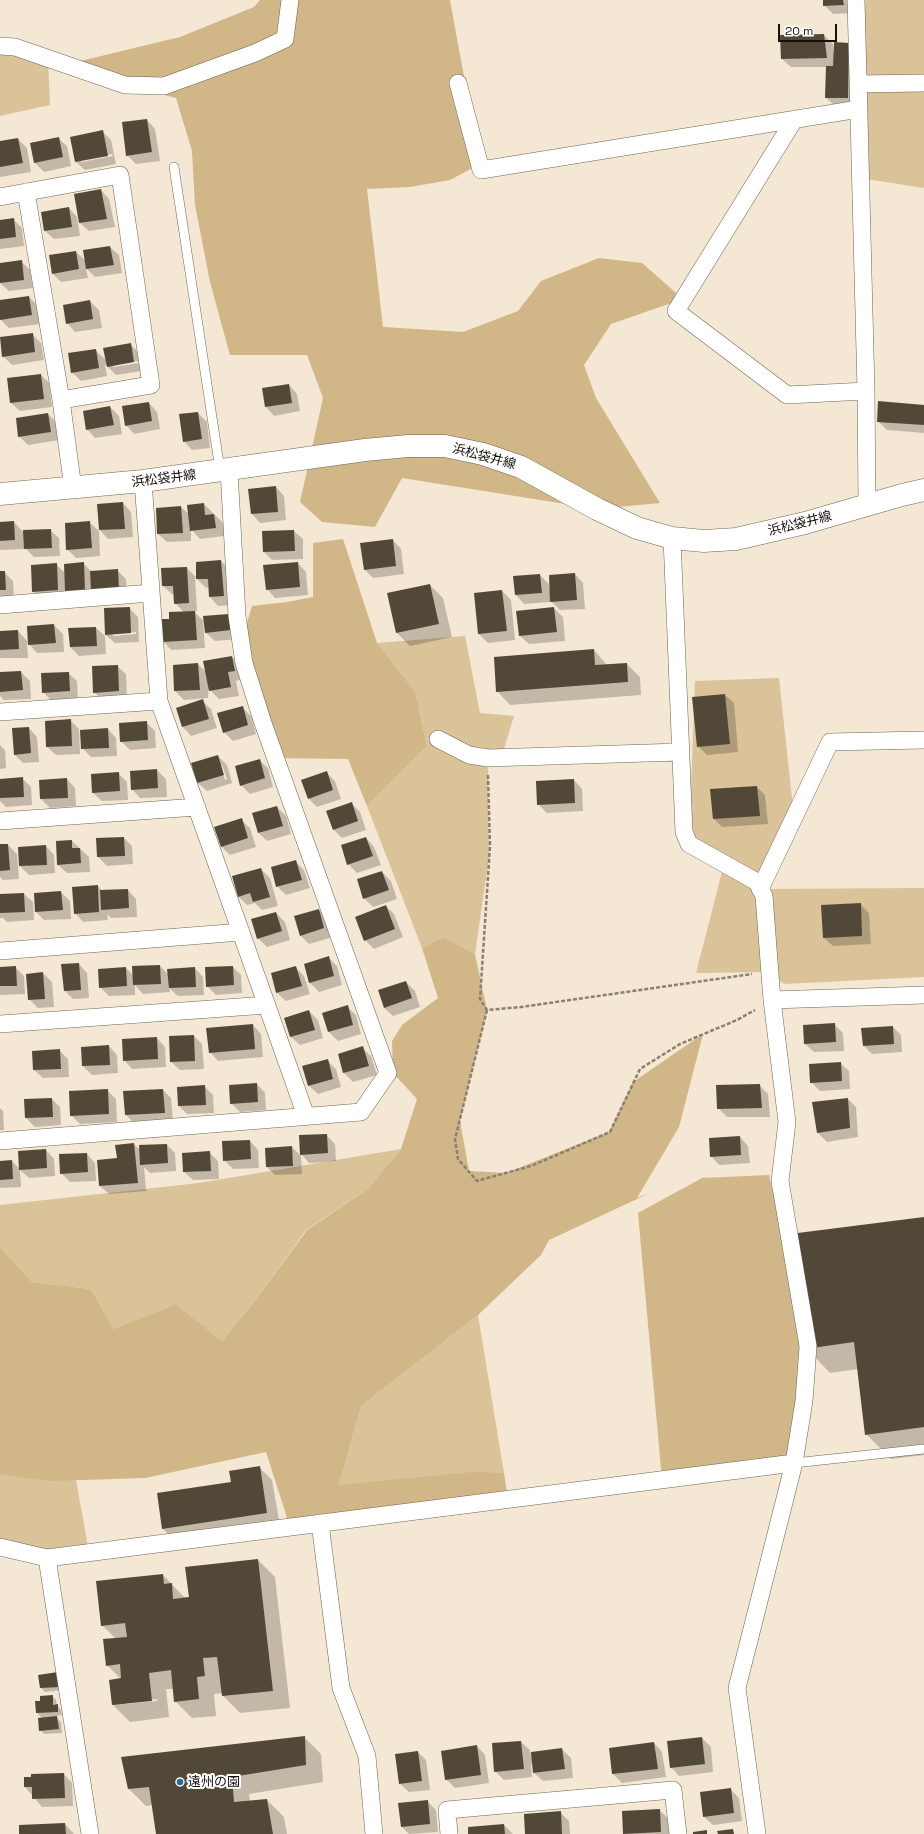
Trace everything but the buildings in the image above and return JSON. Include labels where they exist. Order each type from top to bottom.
[{"type":"main road","name":"浜松袋井線","points":[[0,494],[143,482],[365,450],[408,446],[445,446],[483,454],[521,466],[597,510],[637,528],[672,538],[704,541],[736,539],[805,523],[924,490]]},
{"type":"street","points":[[0,46],[15,47],[125,85],[164,86],[255,54],[285,38],[290,0]]},
{"type":"street","points":[[856,0],[866,391],[867,506]]},
{"type":"street","points":[[458,83],[482,170],[859,109]]},
{"type":"street","points":[[858,84],[924,83]]},
{"type":"street","points":[[794,120],[676,311],[787,395],[866,391]]},
{"type":"street","points":[[0,197],[120,175],[151,385],[61,400]]},
{"type":"street","points":[[26,192],[61,400],[73,488]]},
{"type":"street","points":[[0,1141],[361,1112],[388,1073],[263,724],[244,663],[237,616],[225,471]]},
{"type":"street","points":[[143,482],[159,701],[306,1116]]},
{"type":"street","points":[[672,538],[684,832],[689,844],[757,882],[764,896],[772,1000],[787,1122],[780,1181],[808,1346],[804,1401],[794,1463],[737,1688],[757,1834]]},
{"type":"street","points":[[0,605],[151,593]]},
{"type":"street","points":[[0,712],[159,701]]},
{"type":"street","points":[[438,739],[469,755],[488,758],[680,752]]},
{"type":"street","points":[[760,889],[830,742],[924,740]]},
{"type":"street","points":[[0,821],[197,807]]},
{"type":"street","points":[[0,951],[241,932]]},
{"type":"street","points":[[772,1000],[924,995]]},
{"type":"street","points":[[0,1024],[267,1006]]},
{"type":"street","points":[[0,1547],[47,1558],[794,1463]]},
{"type":"street","points":[[320,1523],[341,1688],[367,1756],[374,1834]]},
{"type":"street","points":[[47,1558],[90,1834]]},
{"type":"street","points":[[449,1834],[447,1810],[673,1790],[678,1834]]},
{"type":"lane","points":[[174,167],[225,471]]},
{"type":"lane","points":[[794,1463],[924,1449]]},
{"type":"path","points":[[488,758],[490,846],[480,999],[487,1010],[456,1138],[458,1159],[477,1181],[531,1166],[610,1132],[640,1069],[680,1044],[737,1020],[772,1000]]},
{"type":"path","points":[[487,1010],[522,1007],[771,972]]},
{"type":"shaded area","points":[[260,0],[450,0],[480,164],[450,180],[410,187],[367,189],[383,327],[463,332],[518,311],[541,281],[599,258],[642,263],[683,299],[611,324],[584,365],[596,398],[660,503],[597,509],[402,478],[375,527],[322,522],[300,502],[323,398],[307,355],[230,355],[210,282],[195,205],[192,151],[176,98],[125,85],[68,64],[180,37],[254,7]]},
{"type":"shaded area","points":[[856,0],[924,0],[924,188],[860,178]]},
{"type":"shaded area","points":[[0,50],[48,58],[50,105],[0,116]]},
{"type":"shaded area","points":[[343,539],[377,643],[415,691],[427,746],[367,806],[348,759],[275,758],[241,643],[252,606],[313,597],[313,543]]},
{"type":"shaded area","points":[[465,636],[480,713],[514,716],[501,758],[488,758],[489,857],[475,954],[443,937],[422,948],[367,806],[427,746],[415,691],[377,643]]},
{"type":"shaded area","points":[[779,678],[794,817],[761,889],[924,888],[924,977],[784,984],[770,972],[696,973],[724,864],[689,844],[695,681]]},
{"type":"shaded area","points":[[443,937],[475,954],[487,1010],[460,1121],[469,1171],[506,1173],[609,1132],[633,1082],[703,1034],[679,1127],[637,1198],[650,1193],[549,1240],[541,1255],[478,1315],[361,1406],[339,1485],[473,1472],[504,1473],[508,1500],[290,1527],[266,1452],[145,1478],[51,1481],[0,1474],[0,1247],[32,1282],[91,1289],[113,1329],[176,1304],[222,1341],[255,1301],[307,1230],[368,1189],[401,1149],[417,1099],[393,1073],[392,1041],[402,1025],[438,998],[422,948]]},
{"type":"shaded area","points":[[401,1149],[368,1189],[306,1230],[255,1301],[222,1341],[176,1304],[113,1329],[91,1289],[32,1282],[0,1247],[0,1205],[199,1183]]},
{"type":"shaded area","points":[[769,1175],[808,1346],[794,1463],[662,1480],[638,1213],[702,1178]]},
{"type":"shaded area","points":[[478,1315],[504,1473],[339,1485],[361,1406]]},
{"type":"shaded area","points":[[0,1473],[76,1480],[89,1552],[47,1558],[0,1544]]},
{"type":"place","name":"遠州の園","points":[[180,1782]]}]
